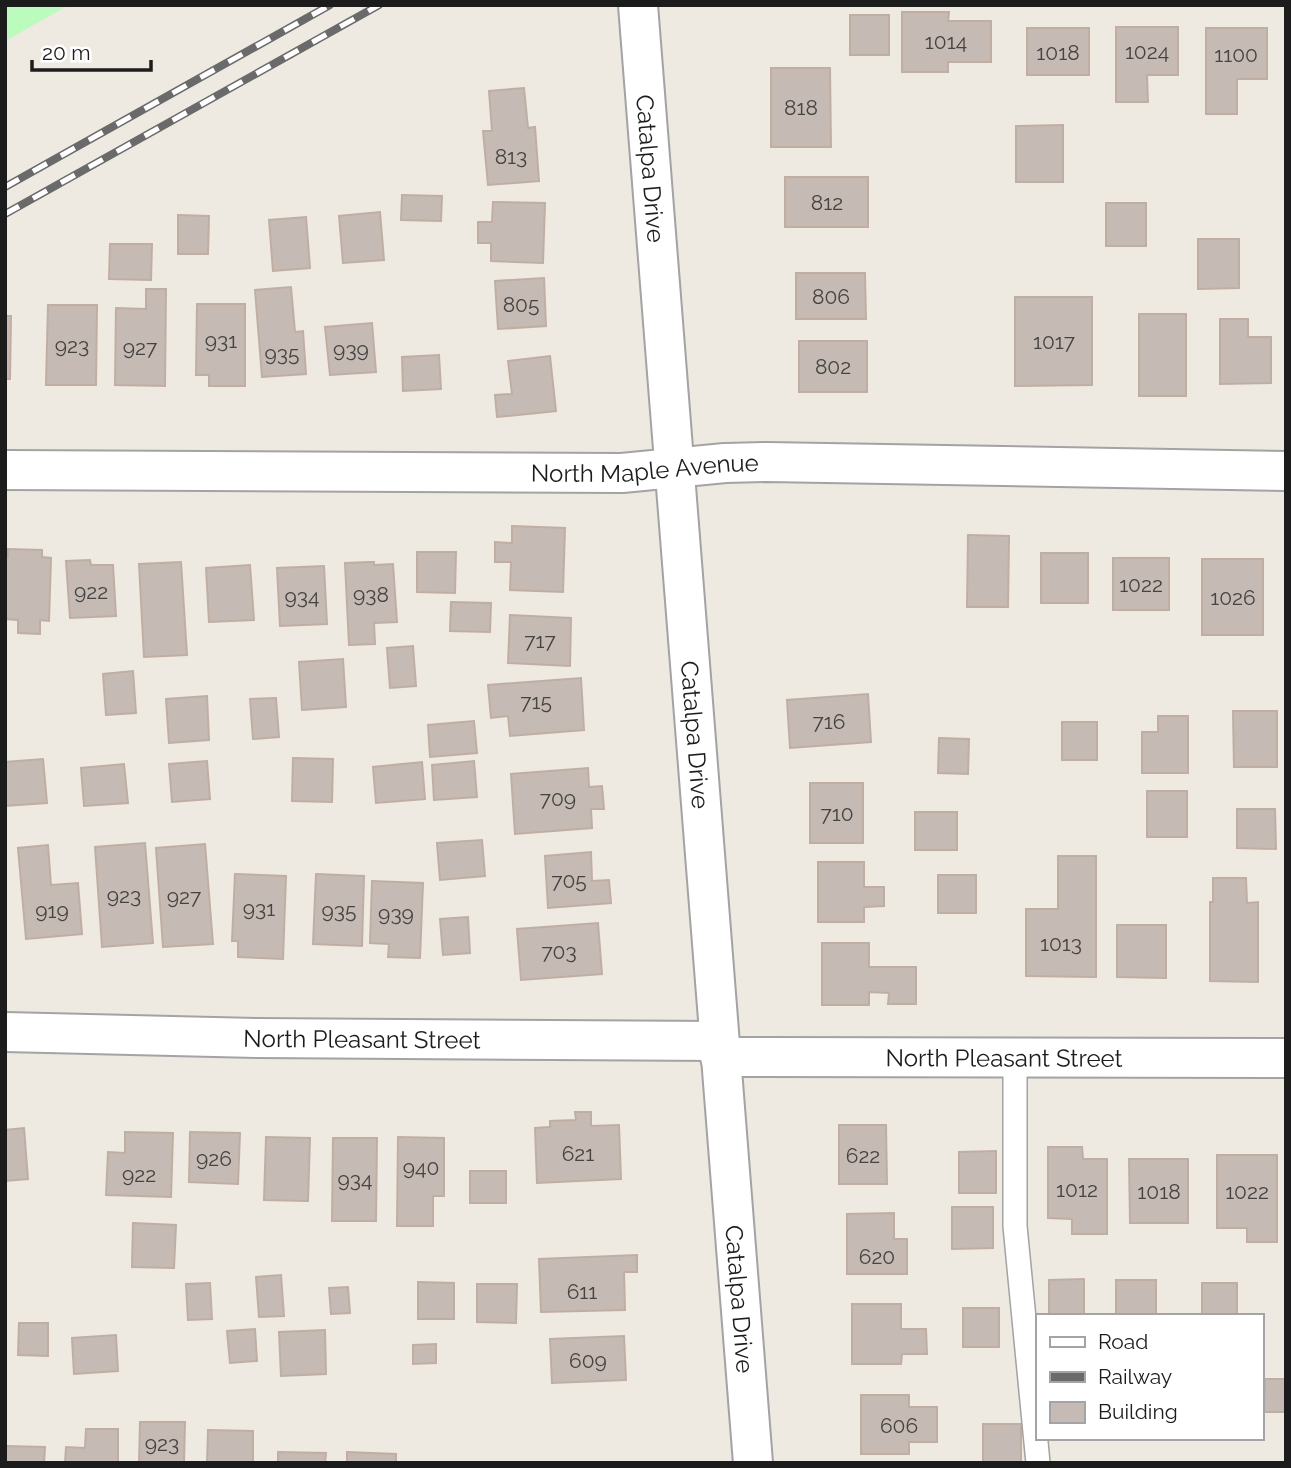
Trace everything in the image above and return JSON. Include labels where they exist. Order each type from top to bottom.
[{"type":"street","name":"Catalpa Drive","points":[[638,5],[754,1463]]},
{"type":"street","name":"North Maple Avenue","points":[[5,470],[622,474],[725,463],[767,463],[1286,471]]},
{"type":"street","name":"North Pleasant Street","points":[[5,1032],[1015,1056],[1286,1058]]},
{"type":"lane","points":[[1015,1056],[1015,1226],[1038,1463]]},
{"type":"green space","points":[[5,5],[69,5],[5,41]]},
{"type":"building","points":[[902,12],[949,12],[948,21],[991,21],[991,62],[948,62],[948,72],[902,72]]},
{"type":"building","points":[[850,15],[889,15],[889,55],[850,55]]},
{"type":"building","points":[[1116,27],[1178,27],[1178,75],[1147,75],[1148,102],[1116,102]]},
{"type":"building","points":[[1027,28],[1089,28],[1089,75],[1027,75]]},
{"type":"building","points":[[1206,28],[1267,28],[1267,79],[1237,79],[1237,114],[1206,114]]},
{"type":"building","points":[[771,68],[830,68],[831,147],[771,147]]},
{"type":"building","points":[[524,88],[528,128],[535,127],[539,181],[488,185],[483,131],[492,131],[489,91]]},
{"type":"building","points":[[1063,125],[1063,182],[1016,182],[1016,126]]},
{"type":"building","points":[[785,177],[868,177],[868,227],[785,227]]},
{"type":"building","points":[[402,195],[442,196],[441,221],[401,220]]},
{"type":"building","points":[[493,202],[545,203],[543,263],[491,261],[491,243],[478,243],[478,222],[492,222]]},
{"type":"building","points":[[1106,203],[1146,203],[1146,246],[1106,246]]},
{"type":"building","points":[[380,212],[384,260],[343,263],[339,216]]},
{"type":"building","points":[[178,215],[209,216],[208,254],[178,254]]},
{"type":"building","points":[[306,217],[310,268],[273,271],[269,220]]},
{"type":"building","points":[[1198,239],[1239,239],[1239,288],[1198,289]]},
{"type":"building","points":[[110,244],[152,244],[151,280],[109,279]]},
{"type":"building","points":[[796,273],[865,273],[866,319],[796,319]]},
{"type":"building","points":[[544,278],[546,326],[498,329],[495,281]]},
{"type":"building","points":[[291,287],[295,332],[303,331],[306,374],[262,377],[255,290]]},
{"type":"building","points":[[146,289],[166,289],[165,386],[115,385],[116,308],[146,309]]},
{"type":"building","points":[[1015,297],[1092,297],[1092,385],[1015,386]]},
{"type":"building","points":[[197,304],[245,304],[245,386],[209,386],[209,375],[196,375]]},
{"type":"building","points":[[48,305],[97,305],[96,385],[46,385]]},
{"type":"building","points":[[1139,314],[1186,314],[1186,396],[1139,396]]},
{"type":"building","points":[[5,316],[11,316],[10,379],[5,379]]},
{"type":"building","points":[[1220,319],[1248,319],[1248,337],[1271,337],[1271,383],[1220,384]]},
{"type":"building","points":[[372,323],[376,372],[330,375],[325,327]]},
{"type":"building","points":[[799,341],[867,341],[867,392],[799,392]]},
{"type":"building","points":[[439,355],[441,389],[403,391],[402,357]]},
{"type":"building","points":[[550,356],[556,411],[497,417],[495,395],[512,394],[508,361]]},
{"type":"building","points":[[512,526],[565,528],[563,592],[510,590],[511,562],[495,562],[495,542],[512,543]]},
{"type":"building","points":[[968,535],[1009,536],[1008,607],[967,607]]},
{"type":"building","points":[[8,549],[42,550],[42,557],[51,558],[49,621],[40,620],[40,634],[18,633],[18,620],[5,619],[5,556],[8,557]]},
{"type":"building","points":[[417,552],[456,552],[455,593],[417,592]]},
{"type":"building","points":[[1041,553],[1088,553],[1088,603],[1041,603]]},
{"type":"building","points":[[1113,558],[1169,558],[1169,610],[1113,610]]},
{"type":"building","points":[[1202,559],[1263,559],[1263,635],[1202,635]]},
{"type":"building","points":[[90,560],[91,565],[113,565],[116,616],[70,618],[66,561]]},
{"type":"building","points":[[181,562],[187,655],[144,657],[139,564]]},
{"type":"building","points":[[374,562],[374,565],[393,564],[397,622],[374,623],[375,644],[349,645],[345,563]]},
{"type":"building","points":[[250,565],[254,620],[209,622],[206,568]]},
{"type":"building","points":[[324,566],[327,624],[280,626],[277,568]]},
{"type":"building","points":[[451,602],[491,603],[490,632],[450,631]]},
{"type":"building","points":[[510,615],[571,618],[570,666],[508,663]]},
{"type":"building","points":[[413,646],[416,686],[390,688],[387,648]]},
{"type":"building","points":[[343,659],[346,707],[302,710],[299,662]]},
{"type":"building","points":[[133,671],[136,713],[106,715],[103,674]]},
{"type":"building","points":[[581,678],[584,730],[510,736],[508,716],[491,718],[488,685]]},
{"type":"building","points":[[868,694],[871,742],[790,748],[787,700]]},
{"type":"building","points":[[207,696],[209,740],[169,743],[166,699]]},
{"type":"building","points":[[276,698],[279,737],[253,739],[250,699]]},
{"type":"building","points":[[1233,711],[1277,711],[1277,767],[1234,767]]},
{"type":"building","points":[[1158,716],[1188,716],[1188,773],[1142,773],[1142,732],[1158,732]]},
{"type":"building","points":[[474,721],[477,753],[430,757],[428,725]]},
{"type":"building","points":[[1062,722],[1097,722],[1097,760],[1062,760]]},
{"type":"building","points":[[939,738],[969,739],[968,774],[938,773]]},
{"type":"building","points":[[293,758],[333,759],[332,802],[292,801]]},
{"type":"building","points":[[43,759],[47,803],[5,806],[5,762]]},
{"type":"building","points":[[207,761],[210,799],[172,802],[169,764]]},
{"type":"building","points":[[474,761],[477,797],[434,800],[432,765]]},
{"type":"building","points":[[422,762],[425,799],[376,803],[373,767]]},
{"type":"building","points":[[124,764],[128,803],[84,806],[81,768]]},
{"type":"building","points":[[588,768],[589,787],[602,786],[604,809],[591,809],[592,828],[515,834],[511,774]]},
{"type":"building","points":[[810,783],[863,783],[863,843],[810,843]]},
{"type":"building","points":[[1147,791],[1187,791],[1187,837],[1147,837]]},
{"type":"building","points":[[1237,809],[1275,809],[1276,849],[1237,848]]},
{"type":"building","points":[[915,812],[957,812],[957,850],[915,850]]},
{"type":"building","points":[[482,840],[485,876],[440,880],[437,843]]},
{"type":"building","points":[[145,843],[153,943],[102,947],[95,847]]},
{"type":"building","points":[[205,844],[213,944],[163,947],[156,848]]},
{"type":"building","points":[[48,845],[51,885],[78,883],[82,934],[26,939],[18,848]]},
{"type":"building","points":[[591,852],[592,881],[609,880],[611,903],[548,908],[545,856]]},
{"type":"building","points":[[1058,856],[1096,856],[1096,977],[1026,976],[1026,909],[1058,909]]},
{"type":"building","points":[[818,862],[864,862],[864,887],[884,887],[884,906],[864,907],[864,922],[818,922]]},
{"type":"building","points":[[235,874],[286,876],[283,959],[238,957],[238,941],[232,941]]},
{"type":"building","points":[[316,874],[364,876],[362,946],[313,944]]},
{"type":"building","points":[[938,875],[976,875],[976,913],[938,913]]},
{"type":"building","points":[[1213,878],[1246,878],[1247,903],[1258,902],[1258,982],[1210,981],[1210,902],[1213,902]]},
{"type":"building","points":[[372,881],[423,883],[420,958],[388,957],[389,944],[370,943]]},
{"type":"building","points":[[468,917],[470,953],[443,955],[440,919]]},
{"type":"building","points":[[598,923],[602,974],[521,980],[517,929]]},
{"type":"building","points":[[1117,925],[1166,925],[1166,978],[1117,977]]},
{"type":"building","points":[[822,943],[869,943],[869,967],[916,967],[916,1004],[888,1004],[889,993],[869,992],[869,1005],[822,1005]]},
{"type":"building","points":[[575,1112],[591,1112],[591,1126],[619,1125],[621,1179],[537,1183],[535,1128],[550,1127],[550,1121],[576,1120]]},
{"type":"building","points":[[839,1125],[886,1125],[887,1184],[839,1184]]},
{"type":"building","points":[[24,1128],[28,1179],[5,1181],[5,1130]]},
{"type":"building","points":[[125,1132],[173,1133],[171,1197],[106,1195],[108,1152],[125,1153]]},
{"type":"building","points":[[190,1132],[240,1133],[238,1184],[189,1182]]},
{"type":"building","points":[[266,1137],[310,1138],[308,1201],[264,1200]]},
{"type":"building","points":[[398,1137],[444,1138],[444,1196],[433,1196],[433,1226],[397,1226]]},
{"type":"building","points":[[333,1138],[377,1138],[376,1221],[332,1221]]},
{"type":"building","points":[[1048,1147],[1082,1147],[1083,1159],[1107,1159],[1107,1234],[1072,1234],[1072,1219],[1048,1218]]},
{"type":"building","points":[[996,1151],[996,1193],[959,1193],[959,1152]]},
{"type":"building","points":[[1217,1155],[1277,1155],[1277,1242],[1247,1242],[1247,1228],[1217,1228]]},
{"type":"building","points":[[1129,1159],[1188,1159],[1188,1223],[1130,1223]]},
{"type":"building","points":[[470,1171],[506,1171],[506,1203],[470,1203]]},
{"type":"building","points":[[952,1207],[993,1207],[993,1248],[952,1249]]},
{"type":"building","points":[[894,1213],[894,1239],[907,1239],[907,1274],[847,1274],[847,1214]]},
{"type":"building","points":[[133,1223],[176,1225],[174,1268],[132,1267]]},
{"type":"building","points":[[637,1255],[637,1272],[624,1272],[625,1310],[541,1312],[539,1259]]},
{"type":"building","points":[[281,1275],[284,1316],[259,1317],[256,1277]]},
{"type":"building","points":[[1084,1279],[1084,1314],[1049,1314],[1049,1280]]},
{"type":"building","points":[[1116,1280],[1156,1280],[1156,1314],[1116,1314]]},
{"type":"building","points":[[418,1282],[454,1283],[454,1319],[418,1319]]},
{"type":"building","points":[[210,1283],[212,1319],[188,1320],[186,1284]]},
{"type":"building","points":[[1202,1283],[1237,1283],[1237,1314],[1202,1314]]},
{"type":"building","points":[[477,1284],[517,1284],[516,1323],[477,1322]]},
{"type":"building","points":[[348,1287],[350,1313],[331,1314],[329,1288]]},
{"type":"building","points":[[852,1304],[901,1304],[901,1329],[926,1329],[927,1354],[902,1354],[901,1364],[852,1364]]},
{"type":"building","points":[[963,1308],[999,1308],[999,1347],[963,1347]]},
{"type":"building","points":[[19,1323],[48,1323],[48,1356],[18,1355]]},
{"type":"building","points":[[255,1329],[257,1361],[230,1363],[227,1331]]},
{"type":"building","points":[[325,1330],[326,1374],[281,1376],[279,1332]]},
{"type":"building","points":[[116,1335],[118,1371],[74,1374],[72,1338]]},
{"type":"building","points":[[624,1336],[626,1380],[552,1383],[550,1339]]},
{"type":"building","points":[[436,1344],[436,1363],[413,1364],[413,1345]]},
{"type":"building","points":[[1265,1379],[1286,1379],[1286,1412],[1264,1412]]},
{"type":"building","points":[[861,1395],[909,1395],[909,1407],[937,1407],[937,1442],[909,1442],[909,1454],[861,1454]]},
{"type":"building","points":[[140,1422],[185,1422],[184,1463],[139,1463]]},
{"type":"building","points":[[983,1424],[1021,1424],[1021,1463],[983,1463]]},
{"type":"building","points":[[86,1429],[118,1429],[118,1463],[65,1463],[66,1447],[85,1448]]},
{"type":"building","points":[[208,1430],[253,1431],[253,1463],[207,1463]]},
{"type":"building","points":[[5,1446],[45,1447],[44,1463],[5,1463]]},
{"type":"building","points":[[278,1452],[326,1453],[325,1463],[278,1463]]},
{"type":"building","points":[[347,1452],[396,1454],[396,1463],[347,1463]]},
{"type":"railway","points":[[5,187],[330,5]]},
{"type":"railway","points":[[5,214],[379,5]]}]
